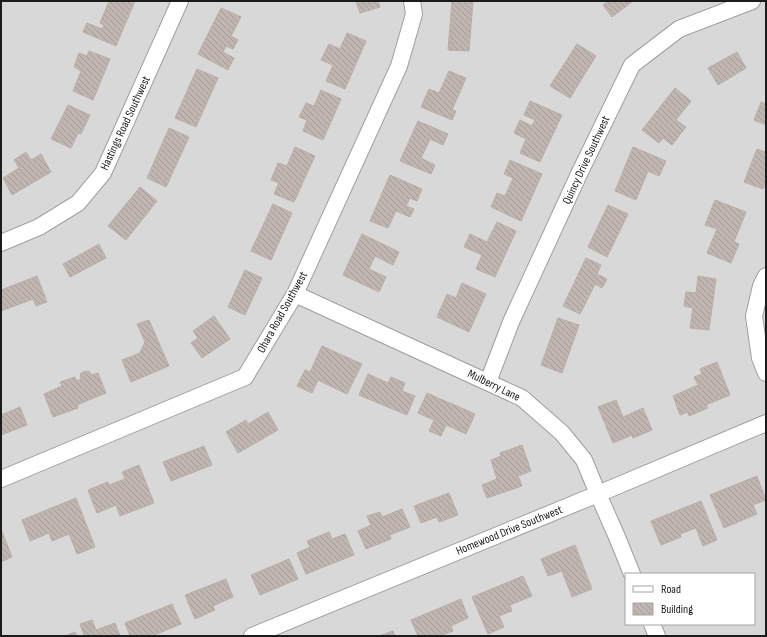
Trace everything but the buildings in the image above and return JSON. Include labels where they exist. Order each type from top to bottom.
[{"type":"street","name":"Hastings Road Southwest","points":[[1,243],[39,227],[78,203],[102,173],[180,1]]},
{"type":"street","name":"Ohara Road Southwest","points":[[1,479],[245,377],[295,294],[399,66],[414,14],[412,1]]},
{"type":"street","name":"Quincy Drive Southwest","points":[[488,382],[511,322],[579,174],[632,65],[679,29],[752,1]]},
{"type":"street","points":[[766,276],[754,316],[760,358],[766,373]]},
{"type":"street","name":"Mulberry Lane","points":[[295,294],[522,398],[562,434],[584,460],[632,573]]},
{"type":"street","name":"Homewood Drive Southwest","points":[[252,636],[598,494],[766,423]]},
{"type":"street","points":[[652,625],[657,636]]},
{"type":"shaded area","points":[[1,1],[766,1],[766,636],[1,636]]}]
